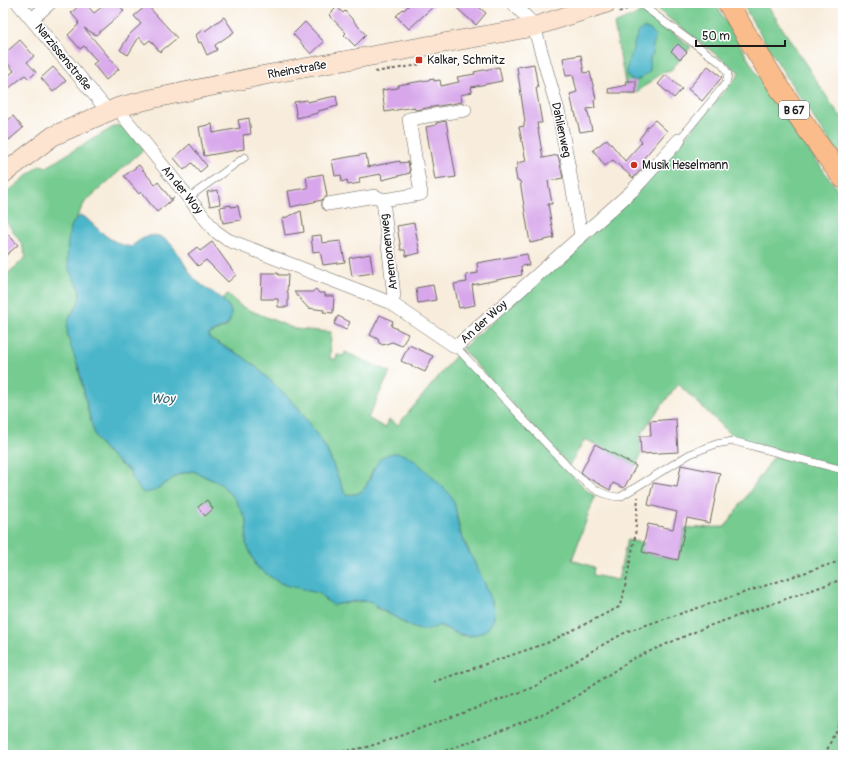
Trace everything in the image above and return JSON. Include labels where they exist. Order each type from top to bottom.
[{"type":"main road","name":"Rheinstraße","points":[[3,174],[53,136],[113,109],[151,98],[265,75],[533,27],[607,3]]},
{"type":"main road","name":"B 67","points":[[728,3],[770,75],[816,142],[843,178]]},
{"type":"street","name":"Narzissenstraße","points":[[18,3],[113,109]]},
{"type":"street","points":[[32,19],[50,3]]},
{"type":"street","name":"Dahlienweg","points":[[513,3],[526,16],[537,37],[559,114],[581,235]]},
{"type":"street","name":"An der Woy","points":[[113,109],[124,117],[215,231],[228,240],[391,303],[456,347],[632,191],[679,140]]},
{"type":"street","name":"Anemonenweg","points":[[328,204],[375,196],[383,200],[421,194],[409,119],[465,110]]},
{"type":"street","name":"Anemonenweg","points":[[383,200],[394,296],[391,303]]},
{"type":"lane","name":"An der Woy","points":[[639,3],[722,64],[728,74],[726,83],[679,140]]},
{"type":"lane","points":[[188,198],[245,157]]},
{"type":"lane","points":[[456,347],[578,477],[612,497],[620,497],[690,454],[716,444],[733,441],[843,470]]},
{"type":"path","points":[[375,72],[420,64]]},
{"type":"path","points":[[433,682],[547,644],[619,607],[623,597],[635,537],[639,486]]},
{"type":"path","points":[[294,755],[352,750],[386,741],[534,687],[597,648],[628,631],[843,560]]},
{"type":"path","points":[[434,755],[544,714],[569,701],[632,659],[706,628],[843,579]]},
{"type":"path","points":[[825,755],[843,713]]},
{"type":"green space","points":[[649,3],[715,3],[757,74],[792,127],[843,197],[843,468],[735,438],[678,384],[640,436],[641,454],[636,466],[585,439],[569,466],[462,349],[636,194],[740,73]]},
{"type":"green space","points":[[742,3],[766,3],[832,105],[843,119],[843,160],[816,122]]},
{"type":"green space","points":[[644,11],[691,47],[671,70],[663,72],[636,93],[627,93],[614,24]]},
{"type":"green space","points":[[117,125],[127,129],[144,149],[85,202],[71,228],[70,271],[80,293],[79,303],[70,319],[68,334],[78,367],[89,415],[119,464],[130,471],[168,481],[179,474],[193,471],[221,484],[235,499],[247,521],[246,543],[257,567],[278,582],[319,593],[325,600],[330,602],[341,603],[370,601],[379,610],[394,616],[405,624],[439,625],[460,635],[470,636],[477,634],[493,603],[460,532],[455,506],[373,468],[367,484],[362,491],[352,494],[345,494],[326,448],[297,406],[255,366],[242,356],[209,338],[209,334],[226,327],[229,323],[231,313],[230,308],[223,300],[227,294],[242,307],[295,329],[331,332],[330,359],[336,359],[337,355],[344,356],[345,352],[390,372],[368,418],[383,427],[386,427],[389,420],[398,425],[458,353],[567,470],[595,496],[572,560],[594,567],[593,575],[618,580],[627,540],[644,543],[642,552],[678,560],[685,528],[725,527],[775,455],[843,473],[843,755],[3,755],[3,278],[26,257],[21,243],[3,217],[3,196],[40,165],[47,167]]},
{"type":"water","points":[[644,28],[651,30],[656,36],[652,49],[653,53],[650,58],[650,71],[636,81],[631,80],[627,73],[629,60],[637,35]]},
{"type":"water","name":"Woy","points":[[81,216],[85,217],[106,236],[117,243],[131,247],[141,239],[154,235],[161,237],[172,246],[193,277],[222,299],[231,312],[231,317],[227,324],[209,334],[209,338],[242,356],[255,366],[297,406],[326,448],[345,494],[354,494],[365,488],[378,462],[384,456],[395,453],[402,454],[413,459],[450,495],[456,509],[460,533],[491,598],[494,619],[487,629],[478,634],[472,635],[461,634],[439,625],[432,629],[420,630],[381,610],[370,601],[357,601],[333,605],[319,593],[278,582],[257,567],[246,543],[247,521],[235,499],[221,484],[193,471],[179,474],[154,491],[143,493],[131,478],[130,471],[112,457],[96,438],[89,415],[78,366],[68,337],[67,328],[69,319],[78,303],[80,290],[69,269],[68,240],[72,224]]},
{"type":"building","points":[[82,3],[85,3],[94,13],[107,3],[117,3],[124,11],[96,35],[84,28],[119,69],[106,80],[93,64],[97,61],[84,46],[80,49],[68,35],[79,24],[71,13]]},
{"type":"building","points":[[411,3],[437,3],[409,29],[396,16]]},
{"type":"building","points":[[451,3],[474,3],[486,13],[476,25]]},
{"type":"building","points":[[147,5],[177,38],[160,52],[150,40],[145,44],[139,37],[128,55],[120,50],[130,34],[141,24],[134,16]]},
{"type":"building","points":[[337,7],[343,13],[345,11],[366,35],[355,46],[344,35],[346,33],[329,15]]},
{"type":"building","points":[[224,17],[234,32],[215,45],[217,50],[207,55],[201,42],[199,43],[196,35],[203,29],[205,31]]},
{"type":"building","points":[[305,22],[324,42],[311,54],[293,34]]},
{"type":"building","points":[[20,40],[34,56],[27,62],[36,72],[29,79],[25,75],[7,90],[3,85],[3,80],[14,71],[3,58],[3,55]]},
{"type":"building","points":[[678,44],[687,52],[680,59],[671,51]]},
{"type":"building","points":[[581,55],[584,73],[590,72],[596,99],[594,100],[595,108],[587,109],[592,130],[580,132],[570,94],[577,92],[573,75],[566,76],[563,58]]},
{"type":"building","points":[[534,64],[538,88],[536,88],[542,123],[537,123],[543,158],[558,155],[563,178],[548,181],[552,204],[548,204],[554,238],[530,243],[520,181],[517,181],[515,169],[518,167],[517,163],[526,161],[519,127],[524,126],[525,122],[517,67]]},
{"type":"building","points":[[708,66],[722,77],[702,101],[688,89]]},
{"type":"building","points":[[53,67],[66,81],[53,92],[41,78]]},
{"type":"building","points":[[499,67],[502,81],[471,87],[472,92],[461,95],[462,102],[415,110],[414,107],[385,112],[382,90],[398,88],[398,85],[434,79],[434,81],[440,80],[441,86],[459,82],[457,77],[475,74],[474,72]]},
{"type":"building","points":[[666,75],[682,89],[674,98],[658,84]]},
{"type":"building","points":[[626,81],[636,81],[636,93],[609,93],[608,89],[627,85]]},
{"type":"building","points":[[336,96],[338,106],[297,118],[294,102],[307,100],[307,102]]},
{"type":"building","points":[[13,116],[23,128],[9,140],[3,134],[3,125]]},
{"type":"building","points":[[249,118],[251,134],[243,135],[244,149],[204,156],[199,127],[212,124],[213,133],[240,128],[238,120]]},
{"type":"building","points":[[655,120],[667,131],[643,159],[647,163],[633,178],[613,160],[605,166],[593,150],[607,139],[625,161],[642,142],[639,139],[646,128]]},
{"type":"building","points":[[446,121],[456,177],[435,180],[426,127]]},
{"type":"building","points":[[190,144],[207,166],[200,172],[192,163],[184,170],[174,158]]},
{"type":"building","points":[[366,154],[368,167],[400,161],[400,163],[408,162],[410,173],[382,180],[381,174],[359,178],[360,183],[348,185],[347,180],[342,182],[341,175],[335,176],[332,160]]},
{"type":"building","points":[[139,165],[155,185],[158,182],[170,199],[174,198],[157,212],[141,192],[139,194],[124,176]]},
{"type":"building","points":[[323,174],[327,196],[322,200],[291,207],[288,191],[308,188],[306,177]]},
{"type":"building","points":[[218,190],[220,204],[210,206],[207,192]]},
{"type":"building","points":[[231,205],[231,207],[238,206],[241,220],[223,223],[220,207]]},
{"type":"building","points":[[301,211],[304,232],[285,235],[282,219]]},
{"type":"building","points":[[414,223],[420,253],[406,256],[405,250],[401,250],[397,226]]},
{"type":"building","points":[[3,229],[18,245],[3,258]]},
{"type":"building","points":[[321,235],[322,243],[341,241],[345,262],[323,265],[320,251],[313,252],[311,236]]},
{"type":"building","points":[[212,242],[236,275],[228,282],[206,260],[198,266],[188,254],[197,247],[200,251]]},
{"type":"building","points":[[370,254],[373,273],[352,276],[349,258]]},
{"type":"building","points":[[527,254],[529,265],[521,266],[522,275],[472,285],[475,305],[459,308],[454,284],[467,282],[466,275],[478,273],[477,263]]},
{"type":"building","points":[[262,273],[278,273],[278,275],[288,275],[288,307],[278,307],[278,299],[261,299]]},
{"type":"building","points":[[433,285],[436,300],[418,303],[416,288]]},
{"type":"building","points":[[316,289],[319,293],[325,293],[325,296],[334,296],[333,313],[308,308],[294,292],[312,292]]},
{"type":"building","points":[[380,315],[393,321],[391,326],[408,334],[402,346],[392,342],[383,345],[379,343],[378,339],[370,335]]},
{"type":"building","points":[[338,316],[350,322],[346,330],[334,324]]},
{"type":"building","points":[[409,345],[433,356],[425,372],[401,361]]},
{"type":"building","points":[[676,419],[678,452],[641,454],[640,436],[651,436],[650,421]]},
{"type":"building","points":[[595,444],[636,466],[624,488],[613,483],[610,490],[588,478],[581,472]]},
{"type":"building","points":[[681,465],[720,473],[710,523],[687,518],[678,560],[642,552],[648,524],[673,529],[677,512],[648,505],[653,483],[677,487]]},
{"type":"building","points":[[207,500],[213,509],[205,516],[198,507]]},
{"type":"place","name":"Kalkar, Schmitz","points":[[419,60]]},
{"type":"place","name":"Musik Heselmann","points":[[634,165]]}]
